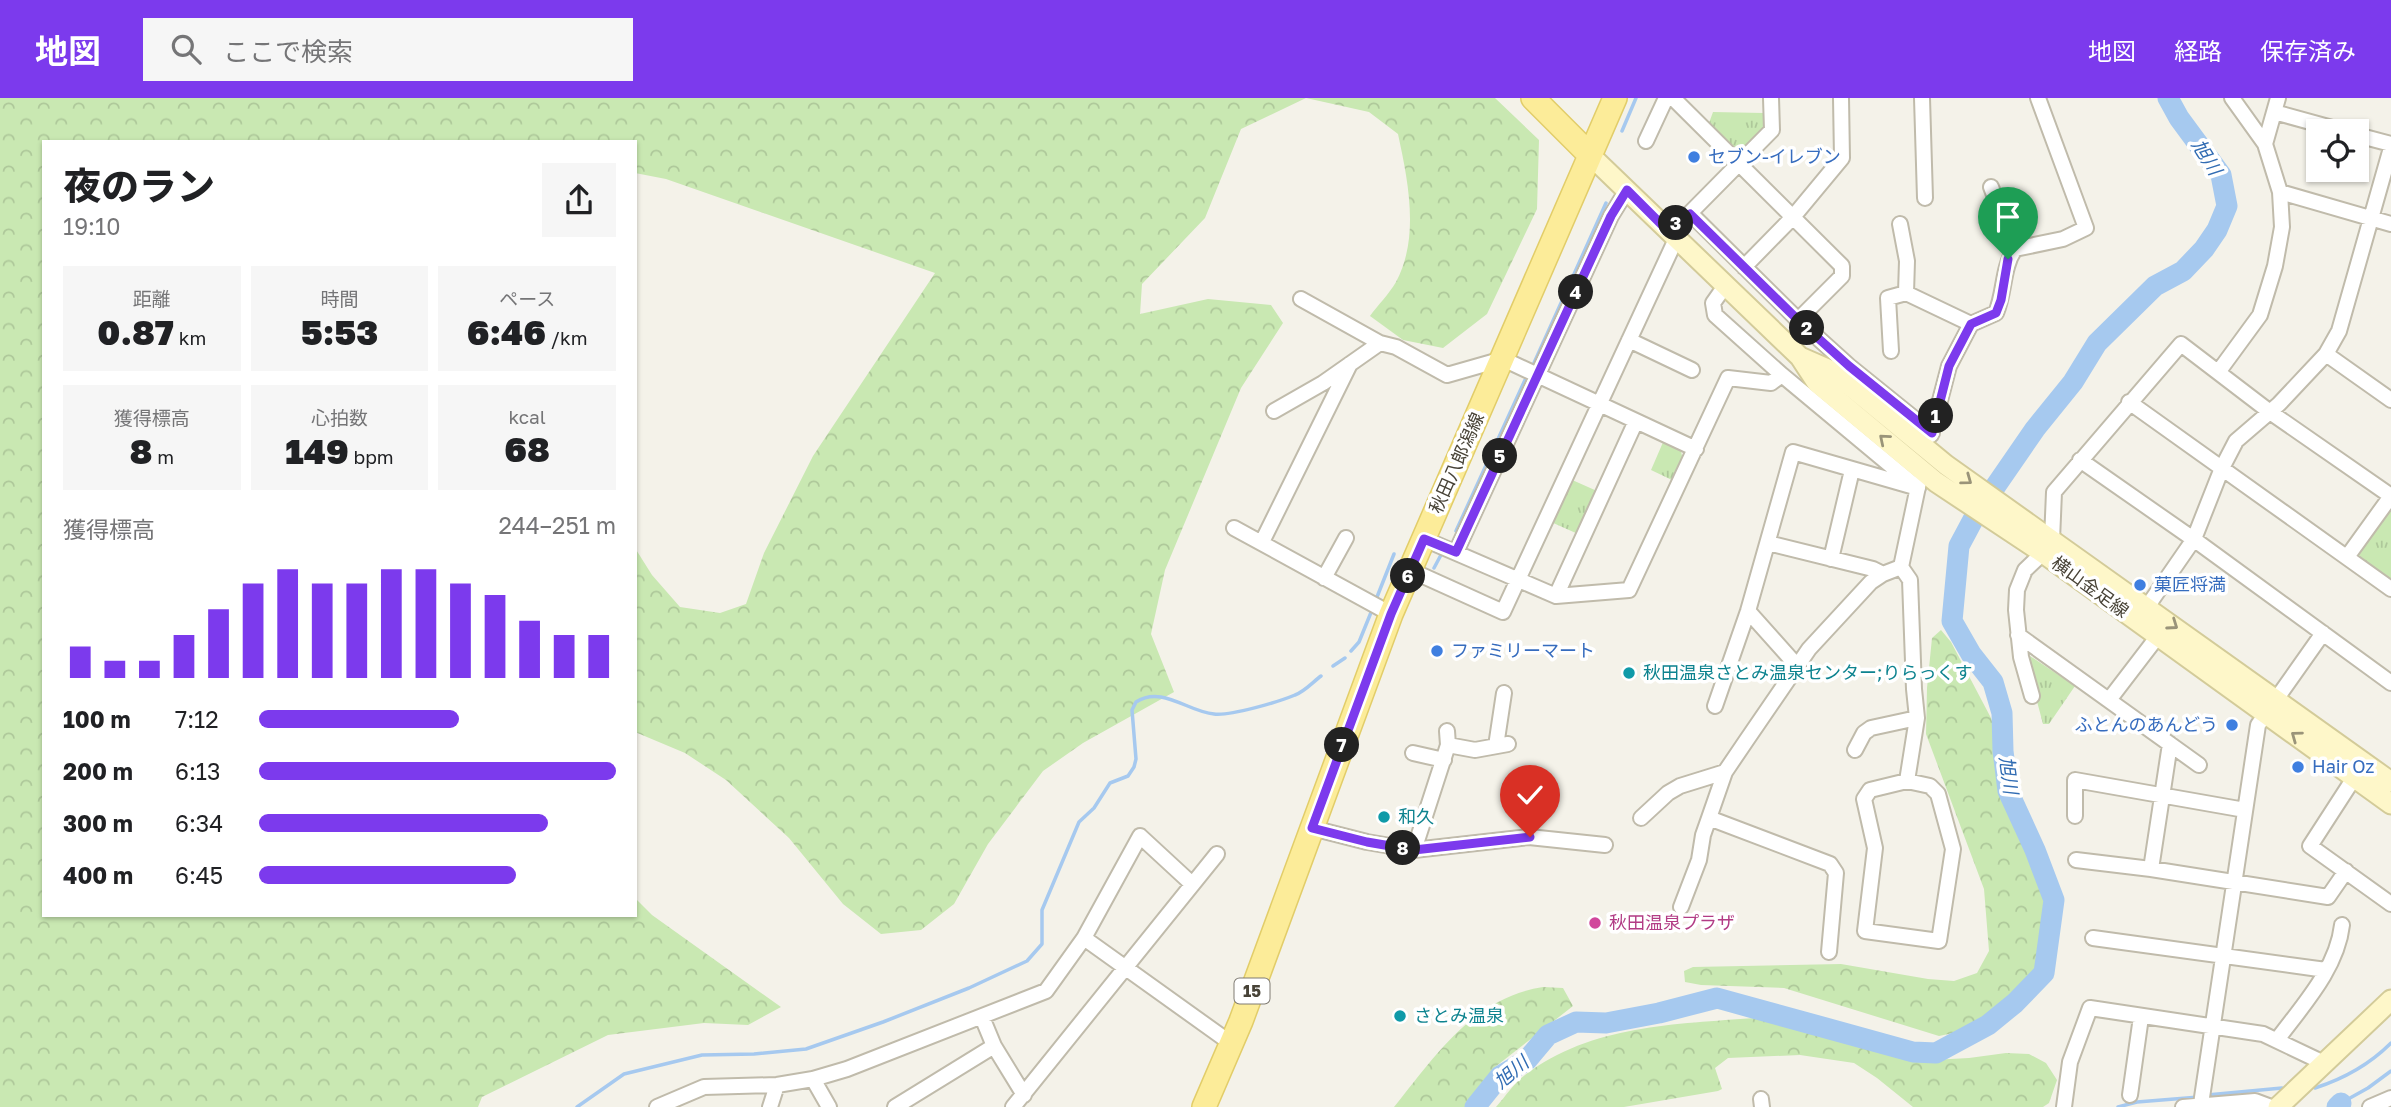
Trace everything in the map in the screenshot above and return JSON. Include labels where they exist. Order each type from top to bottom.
[{"type":"main road","name":"横山金足線","points":[[1533,98],[1590,155]]},
{"type":"main road","name":"秋田八郎潟線","points":[[1205,1107],[1232,1044],[1312,828],[1379,608],[1410,570],[1615,98]]},
{"type":"street","points":[[1646,141],[1666,98]]},
{"type":"street","points":[[1673,98],[1842,266],[1842,276],[1798,320]]},
{"type":"street","points":[[1410,570],[1503,612],[1629,340],[1671,234],[1772,130],[1771,98]]},
{"type":"street","points":[[1744,267],[1793,217],[1842,158],[1841,98]]},
{"type":"street","points":[[1922,98],[1924,198]]},
{"type":"street","points":[[1690,214],[1798,320],[1931,434],[1949,366],[1971,324],[1996,313],[2008,259],[2015,249],[2063,239],[2086,228],[2038,98]]},
{"type":"street","points":[[2219,371],[2259,316],[2275,266],[2283,227],[2280,192],[2265,144],[2232,98]]},
{"type":"street","points":[[2265,144],[2276,105],[2312,119]]},
{"type":"street","points":[[2147,607],[2194,539],[2222,468],[2236,441],[2270,412],[2326,354],[2339,331],[2391,146],[2369,139]]},
{"type":"street","name":"横山金足線","points":[[1590,155],[1800,358],[1817,383],[1924,484],[2024,541],[2047,547],[2147,607],[2271,706],[2354,778],[2391,804]]},
{"type":"street","points":[[1991,187],[2015,249]]},
{"type":"street","points":[[1456,552],[1611,216],[1627,190]]},
{"type":"street","points":[[2280,192],[2391,224]]},
{"type":"street","points":[[1900,224],[1907,261],[1906,293]]},
{"type":"street","points":[[1725,286],[1713,303],[1716,315],[1782,375],[1924,484]]},
{"type":"street","points":[[1891,351],[1888,298],[1906,293],[1971,324]]},
{"type":"street","points":[[1301,299],[1380,343],[1395,347],[1447,375],[1503,359],[1696,449]]},
{"type":"street","points":[[1629,340],[1692,370]]},
{"type":"street","points":[[1274,411],[1380,343]]},
{"type":"street","points":[[2032,696],[2021,657],[2016,610],[2017,590],[2025,570],[2047,547],[2054,492],[2181,344],[2270,412],[2391,496],[2347,557]]},
{"type":"street","points":[[2326,354],[2391,400]]},
{"type":"street","name":"横山金足線","points":[[1800,358],[1832,371],[2158,636],[2391,782]]},
{"type":"street","points":[[1262,542],[1350,364]]},
{"type":"street","points":[[1424,539],[1556,596],[1629,590],[1728,378],[1771,383],[1782,375]]},
{"type":"street","points":[[2129,402],[2391,589]]},
{"type":"street","points":[[1556,596],[1636,421]]},
{"type":"street","points":[[1715,706],[1748,611],[1793,452],[1852,470],[1924,484]]},
{"type":"street","points":[[2080,460],[2194,539],[2391,683]]},
{"type":"street","points":[[1831,559],[1852,470]]},
{"type":"street","points":[[1900,567],[1924,484]]},
{"type":"street","points":[[1234,528],[1379,608]]},
{"type":"street","points":[[1324,578],[1346,538]]},
{"type":"street","points":[[1768,543],[1873,569],[1883,574]]},
{"type":"street","points":[[1681,907],[1699,860],[1703,835],[1725,772],[1818,640],[1871,582],[1900,567]]},
{"type":"street","points":[[1900,567],[1910,580],[1917,718],[1907,781]]},
{"type":"street","points":[[1748,611],[1798,667]]},
{"type":"street","points":[[2202,1099],[2258,725],[2323,633]]},
{"type":"street","points":[[2018,635],[2199,765]]},
{"type":"street","points":[[2109,700],[2158,636]]},
{"type":"street","points":[[1413,753],[1446,745],[1475,750],[1502,745],[1504,693]]},
{"type":"street","points":[[1855,750],[1864,733],[1871,728],[1917,718]]},
{"type":"street","points":[[2151,869],[2170,744]]},
{"type":"street","points":[[1414,850],[1446,745]]},
{"type":"street","points":[[1641,818],[1668,793],[1680,786],[1725,772]]},
{"type":"street","points":[[2354,778],[2309,846],[2391,904]]},
{"type":"street","points":[[2075,816],[2075,780],[2245,810]]},
{"type":"street","points":[[1907,781],[1930,786],[1938,794],[1953,849],[1939,941],[1865,931],[1875,848],[1864,799],[1870,790],[1907,781]]},
{"type":"street","points":[[1709,818],[1830,864],[1836,873],[1829,952]]},
{"type":"street","points":[[1312,828],[1414,850],[1530,837],[1605,845]]},
{"type":"street","points":[[657,1107],[704,1087],[777,1085],[813,1079],[847,1069],[1046,991],[1084,938],[1140,836],[1192,884]]},
{"type":"street","points":[[1013,1107],[1217,854]]},
{"type":"street","points":[[2076,860],[2328,897],[2346,871]]},
{"type":"street","points":[[2277,1041],[2326,970],[2340,941],[2342,925]]},
{"type":"street","points":[[2094,937],[2326,970]]},
{"type":"street","points":[[1084,938],[1232,1044]]},
{"type":"street","points":[[2278,1107],[2391,1000]]},
{"type":"street","points":[[2064,1107],[2070,1062],[2090,1008],[2263,1034],[2326,1064]]},
{"type":"street","points":[[982,1017],[994,1046],[1024,1095]]},
{"type":"street","points":[[2130,1095],[2141,1017]]},
{"type":"street","points":[[895,1107],[994,1046]]},
{"type":"street","points":[[813,1079],[829,1107]]},
{"type":"street","points":[[770,1107],[777,1085]]},
{"type":"street","points":[[2370,1107],[2391,1098]]},
{"type":"street","points":[[2183,1107],[2202,1099],[2255,1101],[2271,1107]]},
{"type":"green space","points":[[0,98],[1306,98],[1241,129],[1205,218],[1142,284],[1140,314],[1208,299],[1271,305],[1283,323],[1241,388],[1165,570],[1151,634],[1174,692],[1083,743],[1043,771],[988,844],[954,904],[921,930],[881,934],[843,904],[789,838],[726,780],[685,753],[637,733],[637,551],[652,575],[680,607],[720,613],[746,604],[764,553],[813,456],[935,273],[666,179],[637,173],[637,140],[42,140],[42,917],[637,917],[637,900],[652,915],[781,1007],[748,1025],[704,1023],[608,1035],[482,1097],[478,1107],[0,1107]]},
{"type":"green space","points":[[1306,98],[1495,98],[1539,140],[1537,209],[1487,314],[1443,348],[1403,340],[1370,316],[1396,282],[1408,246],[1410,209],[1398,134],[1369,112]]},
{"type":"green space","points":[[1713,112],[1764,113],[1764,128],[1744,149],[1734,149],[1709,123]]},
{"type":"green space","points":[[1664,440],[1680,447],[1683,460],[1674,481],[1651,470]]},
{"type":"green space","points":[[1570,479],[1597,491],[1578,534],[1551,522]]},
{"type":"green space","points":[[2391,508],[2391,582],[2357,558],[2356,553]]},
{"type":"green space","points":[[1941,630],[1951,642],[1991,718],[1997,738],[1998,787],[2044,896],[2043,943],[2036,969],[1991,1013],[1963,1031],[1939,1036],[1784,988],[1685,982],[1684,971],[1693,967],[1841,964],[1954,981],[1977,973],[1989,951],[1984,889],[1926,734],[1932,638]]},
{"type":"green space","points":[[2030,656],[2075,686],[2049,724],[2043,724],[2026,660]]},
{"type":"green space","points":[[1543,987],[1563,988],[1573,1006],[1495,1067],[1467,1107],[1394,1107],[1441,1049],[1476,1016],[1518,993]]},
{"type":"green space","points":[[1755,1018],[1792,1025],[1913,1061],[2006,1053],[2029,1054],[2046,1063],[2057,1080],[2049,1103],[2043,1107],[1913,1107],[1854,1063],[1800,1055],[1728,1058],[1715,1068],[1722,1089],[1718,1091],[1624,1107],[1496,1107],[1525,1075],[1551,1058],[1578,1046],[1635,1030],[1665,1025]]},
{"type":"waterway","points":[[1622,131],[1636,98]]},
{"type":"waterway","name":"旭川","points":[[1475,1107],[1500,1076],[1527,1060],[1548,1035],[1576,1022],[1606,1023],[1717,998],[1913,1052],[1936,1053],[1988,1025],[2015,1003],[2044,973],[2054,900],[2008,791],[2002,713],[1993,682],[1971,654],[1952,621],[1959,546],[1975,516],[2035,429],[2073,382],[2097,343],[2155,286],[2183,271],[2204,249],[2217,230],[2227,206],[2221,175],[2179,118],[2168,98]]},
{"type":"waterway","points":[[1534,363],[1606,203]]},
{"type":"waterway","points":[[1456,531],[1525,380]]},
{"type":"waterway","points":[[1434,568],[1442,553]]},
{"type":"waterway","points":[[1375,602],[1394,554]]},
{"type":"waterway","points":[[1351,651],[1359,642],[1372,610]]},
{"type":"waterway","points":[[1333,666],[1345,658]]},
{"type":"waterway","points":[[577,1107],[624,1074],[702,1055],[806,1049],[969,988],[1027,961],[1042,944],[1042,910],[1079,822],[1094,808],[1110,783],[1128,776],[1134,767],[1136,759],[1132,710],[1136,702],[1156,696],[1204,712],[1231,713],[1295,695],[1321,676]]},
{"type":"waterway","points":[[2315,1088],[2356,1070],[2391,1043]]},
{"type":"waterway","points":[[2341,1103],[2391,1071]]},
{"type":"waterway","points":[[2207,1095],[2282,1088]]},
{"type":"waterway","points":[[2118,1107],[2137,1102],[2199,1097]]},
{"type":"waterway","points":[[2337,1107],[2341,1103]]},
{"type":"place","name":"セブン-イレブン","points":[[1694,157]]},
{"type":"place","name":"菓匠将満","points":[[2140,585]]},
{"type":"place","name":"ファミリーマート","points":[[1437,651]]},
{"type":"place","name":"秋田温泉さとみ温泉センター;りらっくす","points":[[1629,673]]},
{"type":"place","name":"ふとんのあんどう","points":[[2232,725]]},
{"type":"place","name":"Hair Oz","points":[[2298,767]]},
{"type":"place","name":"和久","points":[[1384,817]]},
{"type":"place","name":"秋田温泉プラザ","points":[[1595,923]]},
{"type":"place","name":"さとみ温泉","points":[[1400,1016]]},
{"type":"route","points":[[1530,837],[1414,850],[1312,828],[1354,709],[1424,539],[1456,552],[1611,216],[1627,190],[1666,229],[1690,214],[1798,320],[1849,366],[1932,433],[1949,366],[1971,324],[1996,313],[2008,259]]}]
